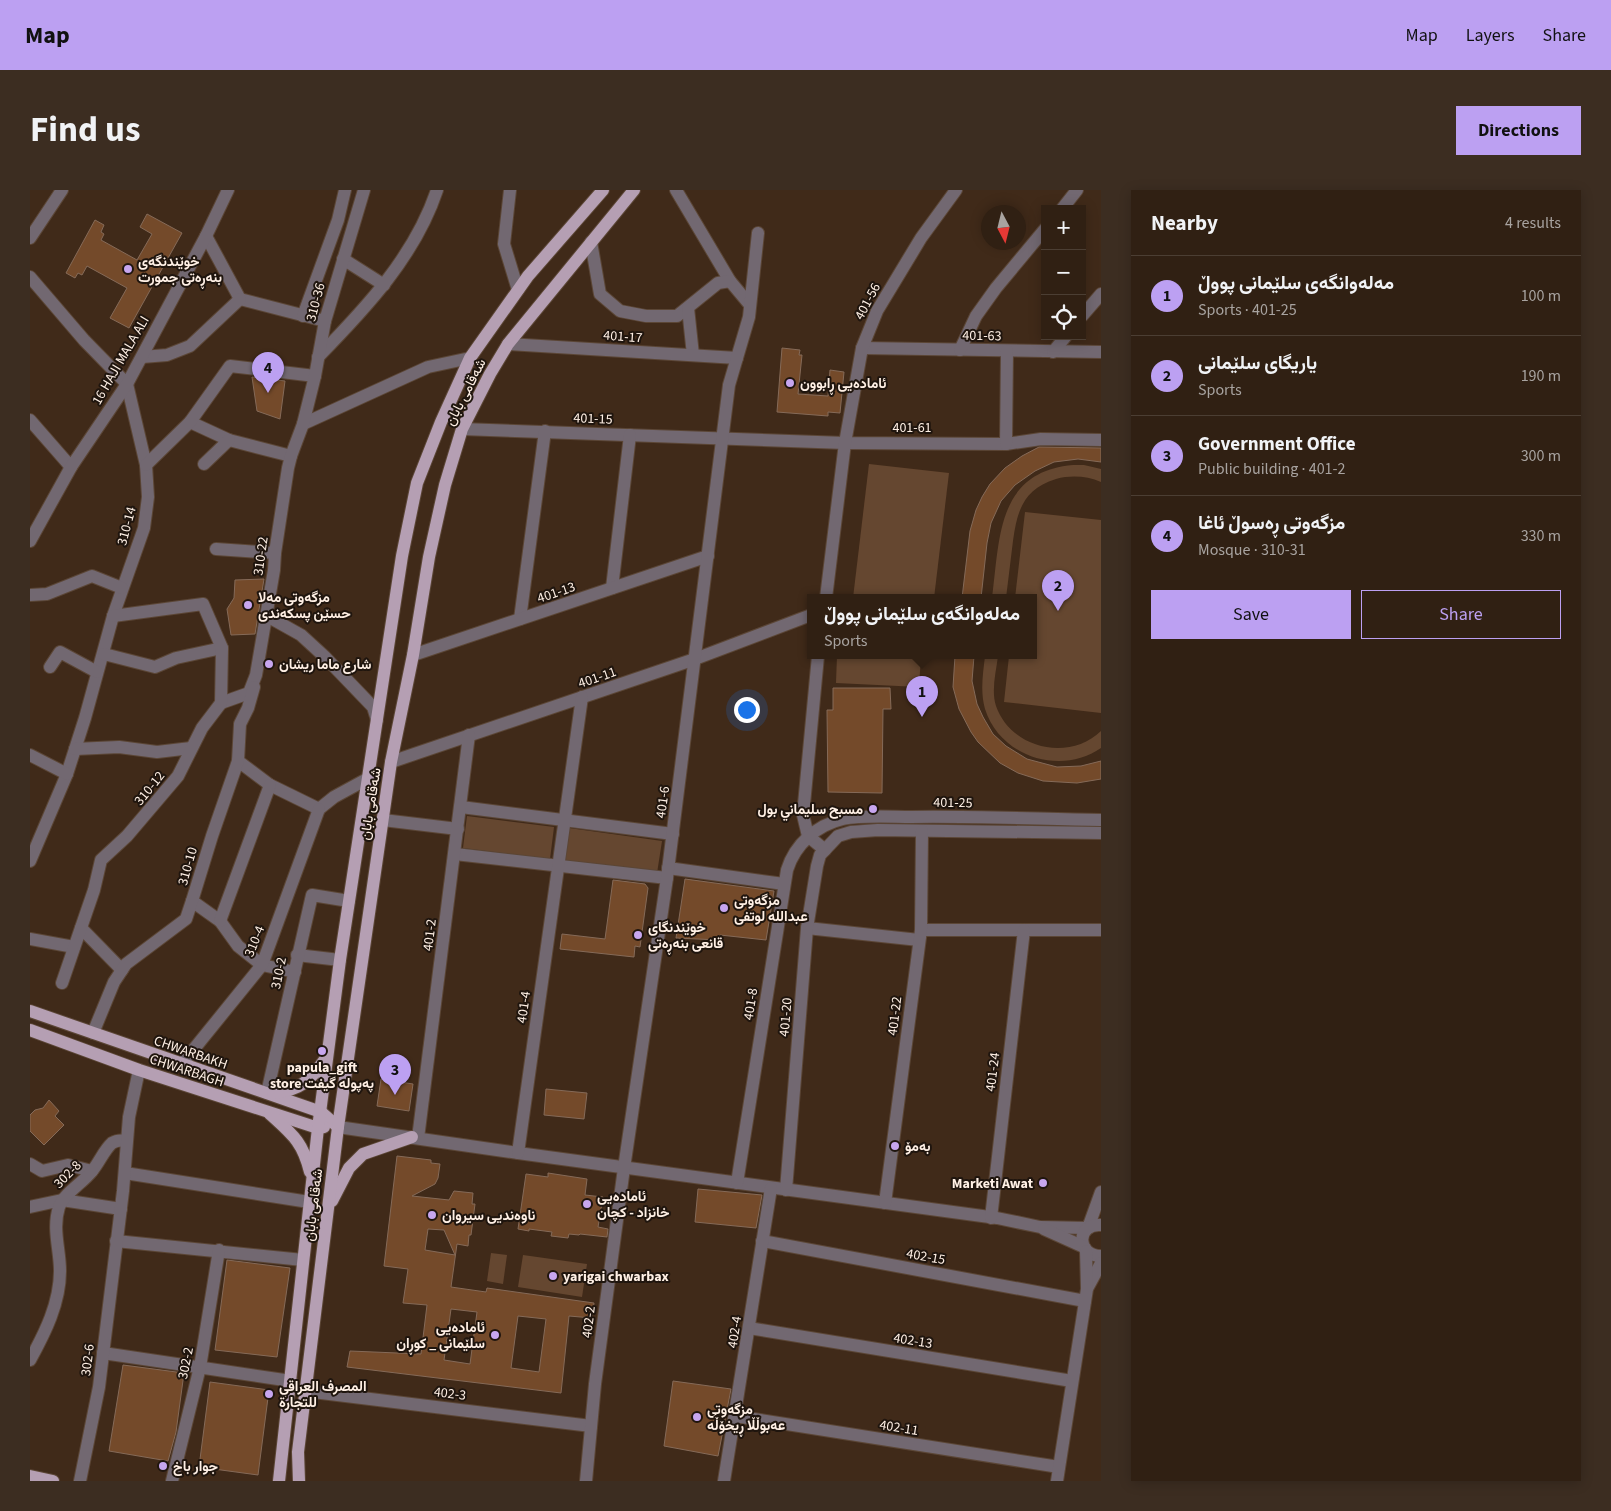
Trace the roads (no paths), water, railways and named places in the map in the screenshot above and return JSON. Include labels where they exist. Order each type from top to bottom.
[{"type":"main road","name":"شەقامی بابان","points":[[279,1481],[309,1202],[340,960],[402,556],[417,483],[440,422],[470,358],[528,276],[603,190]]},
{"type":"main road","name":"شەقامی بابان","points":[[299,1481],[298,1452],[338,1127],[391,762],[413,656],[429,557],[446,485],[462,429],[490,374],[508,344],[634,190]]},
{"type":"main road","name":"CHWARBAKH","points":[[30,1011],[181,1065],[321,1112],[338,1127]]},
{"type":"main road","name":"CHWARBAGH","points":[[30,1030],[139,1070],[318,1128],[338,1127]]},
{"type":"main road","points":[[268,1093],[288,1091],[300,1086],[313,1077],[328,1056]]},
{"type":"main road","points":[[266,1111],[294,1136],[304,1150],[312,1179]]},
{"type":"main road","points":[[328,1210],[349,1168],[363,1154],[415,1138]]},
{"type":"main road","points":[[30,1476],[54,1481]]},
{"type":"street","points":[[30,238],[62,190]]},
{"type":"street","name":"16 HAJI MALA ALI","points":[[30,541],[71,468],[127,384],[206,236],[228,190]]},
{"type":"street","points":[[304,316],[338,220],[345,190]]},
{"type":"street","name":"310-36","points":[[303,424],[315,376],[325,321],[364,190]]},
{"type":"street","points":[[318,357],[384,285],[420,229],[437,190]]},
{"type":"street","points":[[510,190],[504,244],[518,290]]},
{"type":"street","points":[[676,190],[730,281],[750,305]]},
{"type":"street","name":"401-56","points":[[826,594],[845,443],[862,348],[877,311],[921,238],[956,190]]},
{"type":"street","points":[[1065,205],[1077,190]]},
{"type":"street","points":[[737,358],[749,317],[758,233]]},
{"type":"street","points":[[960,350],[976,316],[996,288],[1041,234]]},
{"type":"street","points":[[206,236],[240,299],[325,321]]},
{"type":"street","points":[[592,242],[600,294],[620,311],[646,316],[677,316],[718,283],[730,281]]},
{"type":"street","points":[[343,259],[384,285]]},
{"type":"street","points":[[30,277],[84,340],[127,384]]},
{"type":"street","points":[[1086,311],[1101,294]]},
{"type":"street","points":[[142,357],[167,355],[190,346],[240,299]]},
{"type":"street","points":[[688,308],[693,355]]},
{"type":"street","points":[[1053,352],[1063,340]]},
{"type":"street","name":"401-17","points":[[508,344],[737,358]]},
{"type":"street","name":"401-63","points":[[862,348],[1101,352]]},
{"type":"street","points":[[1006,444],[1007,351]]},
{"type":"street","points":[[303,424],[428,367],[470,358]]},
{"type":"street","name":"401-6","points":[[624,1168],[673,834],[729,385],[737,358]]},
{"type":"street","points":[[146,465],[190,422],[230,366],[315,376]]},
{"type":"street","name":"310-14","points":[[30,862],[67,774],[104,654],[113,616],[144,528],[148,497],[146,465],[127,384]]},
{"type":"street","points":[[30,420],[71,468]]},
{"type":"street","points":[[190,422],[229,440],[291,456]]},
{"type":"street","name":"310-22","points":[[221,702],[249,692],[256,676],[274,570],[285,482],[291,456],[303,424]]},
{"type":"street","name":"401-15","points":[[462,429],[722,439]]},
{"type":"street","points":[[520,619],[545,431]]},
{"type":"street","points":[[612,588],[630,435]]},
{"type":"street","name":"401-61","points":[[722,439],[845,443],[1006,444],[1042,439],[1101,440]]},
{"type":"street","points":[[204,464],[229,440]]},
{"type":"street","points":[[216,549],[275,553]]},
{"type":"street","name":"401-13","points":[[413,656],[708,556]]},
{"type":"street","points":[[30,595],[47,594],[92,576],[122,588]]},
{"type":"street","points":[[113,616],[202,604],[222,648],[221,702]]},
{"type":"street","points":[[267,616],[301,634],[373,707],[377,720]]},
{"type":"street","name":"401-11","points":[[391,762],[695,659],[807,617]]},
{"type":"street","points":[[104,654],[155,668],[176,658],[222,648]]},
{"type":"street","points":[[50,667],[60,652],[97,672]]},
{"type":"street","points":[[818,659],[803,815],[808,836],[825,850]]},
{"type":"street","name":"310-10","points":[[92,1033],[114,982],[126,964],[186,919],[238,761],[240,724],[248,708],[256,676]]},
{"type":"street","name":"401-4","points":[[518,1153],[582,698]]},
{"type":"street","name":"310-12","points":[[62,983],[94,890],[101,860],[127,836],[178,776],[202,728],[221,702]]},
{"type":"street","name":"401-2","points":[[415,1138],[458,830],[468,735]]},
{"type":"street","points":[[75,749],[119,746],[157,752],[191,748]]},
{"type":"street","points":[[30,755],[67,774]]},
{"type":"street","points":[[238,761],[270,784],[319,809],[334,797],[368,779]]},
{"type":"street","points":[[220,921],[270,784]]},
{"type":"street","points":[[461,807],[673,834]]},
{"type":"street","name":"310-4","points":[[181,1065],[262,965],[319,809]]},
{"type":"street","name":"401-25","points":[[808,836],[844,819],[923,817],[1101,820]]},
{"type":"street","points":[[383,820],[458,830]]},
{"type":"street","name":"401-25","points":[[825,850],[838,836],[851,832],[878,830],[1101,833]]},
{"type":"street","name":"401-22","points":[[885,1203],[920,935],[922,831]]},
{"type":"street","name":"401-8","points":[[737,1183],[784,884],[789,862],[808,836]]},
{"type":"street","name":"401-20","points":[[786,1190],[807,928],[817,866],[820,855],[825,850]]},
{"type":"street","points":[[454,854],[558,866],[667,873],[784,884]]},
{"type":"street","name":"310-2","points":[[268,1093],[295,972],[297,954],[312,895],[349,901]]},
{"type":"street","points":[[192,901],[220,921],[238,946],[262,965],[295,972]]},
{"type":"street","points":[[81,928],[122,970]]},
{"type":"street","points":[[807,928],[920,935],[1024,930],[1101,930]]},
{"type":"street","name":"401-24","points":[[991,1218],[1024,930]]},
{"type":"street","points":[[30,939],[74,946]]},
{"type":"street","points":[[297,954],[340,960]]},
{"type":"street","name":"302-6","points":[[80,1481],[94,1420],[121,1209],[129,1117],[139,1070]]},
{"type":"street","points":[[338,1127],[991,1218],[1040,1227],[1088,1228],[1092,1225],[1101,1225]]},
{"type":"street","name":"302-8","points":[[30,1360],[52,1313],[58,1292],[60,1269],[55,1231],[57,1215],[62,1200],[92,1171],[110,1145],[118,1140],[126,1141]]},
{"type":"street","points":[[30,1164],[42,1171],[68,1165],[92,1171]]},
{"type":"street","name":"402-2","points":[[586,1481],[591,1426],[624,1168]]},
{"type":"street","points":[[125,1172],[309,1202]]},
{"type":"street","name":"402-4","points":[[724,1481],[771,1188]]},
{"type":"street","points":[[1057,1481],[1086,1295],[1085,1249],[1082,1237],[1088,1228],[1101,1192]]},
{"type":"street","points":[[30,1207],[62,1200],[121,1209]]},
{"type":"street","points":[[1040,1227],[1085,1249],[1091,1254],[1101,1256]]},
{"type":"street","points":[[116,1240],[303,1260]]},
{"type":"street","name":"402-15","points":[[762,1241],[1086,1295]]},
{"type":"street","name":"302-2","points":[[172,1481],[200,1367],[219,1250]]},
{"type":"street","points":[[1086,1295],[1101,1263]]},
{"type":"street","name":"402-13","points":[[750,1328],[1072,1382]]},
{"type":"street","points":[[103,1353],[291,1381]]},
{"type":"street","name":"402-3","points":[[305,1391],[591,1426]]},
{"type":"street","name":"402-11","points":[[735,1416],[1059,1467]]},
{"type":"place","name":"خوێندنگەی بنەڕەتی جمورت","points":[[128,269]]},
{"type":"place","name":"ئامادەیی ڕابوون","points":[[790,383]]},
{"type":"place","name":"مزگەوتی ڕەسوڵ ئاغا","points":[[268,393]]},
{"type":"place","name":"مزگەوتی مەلا حسێن پسکەندی","points":[[248,605]]},
{"type":"place","name":"یاریگای سلێمانی","points":[[1058,611]]},
{"type":"place","name":"شارع ماما ريشان","points":[[269,664]]},
{"type":"place","name":"مەلەوانگەی سلێمانی پووڵ","points":[[922,717]]},
{"type":"place","name":"مسبح سلیماني بول","points":[[873,809]]},
{"type":"place","name":"مزگەوتی عبداللە لوتفی","points":[[724,908]]},
{"type":"place","name":"خوێندنگای قانعی بنەڕەتی","points":[[638,935]]},
{"type":"place","name":"papula_gift store پەپولە گیفت","points":[[322,1051]]},
{"type":"place","name":"Government Office","points":[[395,1095]]},
{"type":"place","name":"بەمۆ","points":[[895,1146]]},
{"type":"place","name":"Marketi Awat","points":[[1043,1183]]},
{"type":"place","name":"ئامادەیی خانزاد - کچان","points":[[587,1204]]},
{"type":"place","name":"ناوەندیی سیروان","points":[[432,1215]]},
{"type":"place","name":"yarigai chwarbax","points":[[553,1276]]},
{"type":"place","name":"ئامادەیی سلێمانی _ کوڕان","points":[[495,1335]]},
{"type":"place","name":"المصرف العراقي للتجارة","points":[[269,1394]]},
{"type":"place","name":"مزگەوتی عەبوڵڵا ڕیخۆڵە","points":[[697,1417]]},
{"type":"place","name":"جوار باخ","points":[[163,1466]]}]
